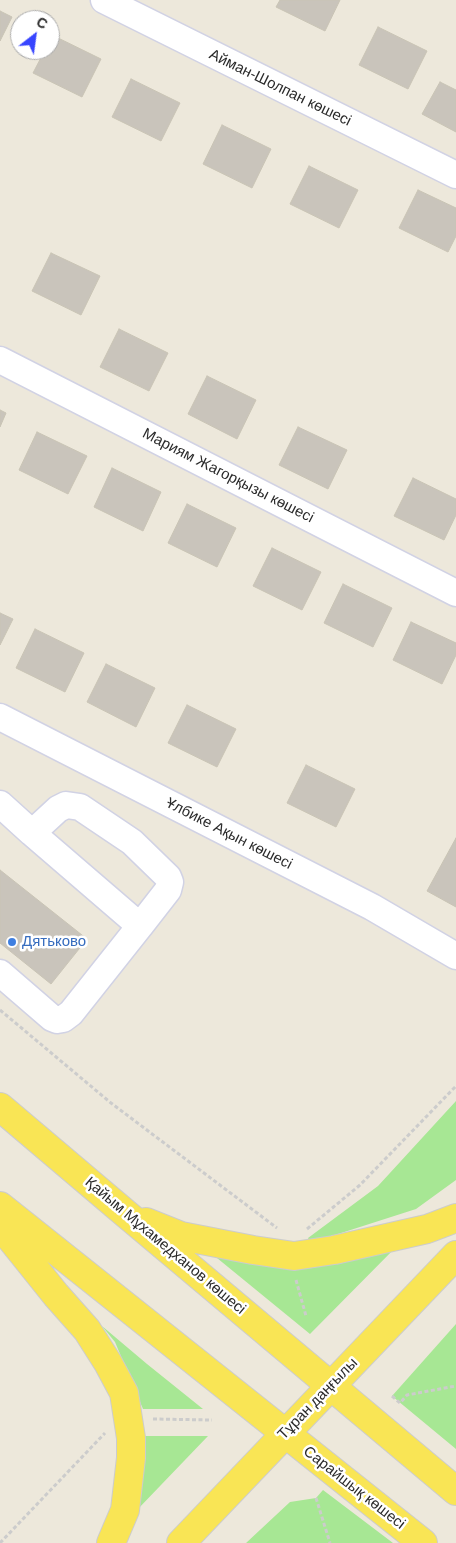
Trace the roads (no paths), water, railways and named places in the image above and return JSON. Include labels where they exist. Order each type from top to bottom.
[{"type":"main road","name":"Қайым Мұхамедханов көшесі","points":[[0,1106],[331,1385]]},
{"type":"main road","points":[[0,1206],[285,1434]]},
{"type":"main road","points":[[125,1213],[181,1236],[294,1256],[334,1250],[427,1229],[456,1218]]},
{"type":"main road","points":[[0,1225],[56,1295],[87,1330],[124,1392],[131,1438],[131,1458],[125,1510],[111,1543]]},
{"type":"main road","name":"Тұран даңғылы","points":[[181,1543],[456,1256]]},
{"type":"main road","points":[[331,1385],[456,1491]]},
{"type":"main road","name":"Сарайшық көшесі","points":[[285,1434],[423,1543]]},
{"type":"street","name":"Айман-Шолпан көшесі","points":[[104,0],[456,175]]},
{"type":"street","name":"Мариям Жагорқызы көшесі","points":[[0,360],[456,592]]},
{"type":"street","name":"Ұлбике Ақын көшесі","points":[[0,717],[372,907],[456,956]]},
{"type":"street","points":[[0,804],[140,926]]},
{"type":"street","points":[[0,973],[52,1018],[63,1019],[71,1013],[140,926],[168,890],[170,882],[168,877],[132,842],[80,807],[66,805],[58,809],[32,833]]},
{"type":"place","name":"Дятьково","points":[[12,942]]}]
